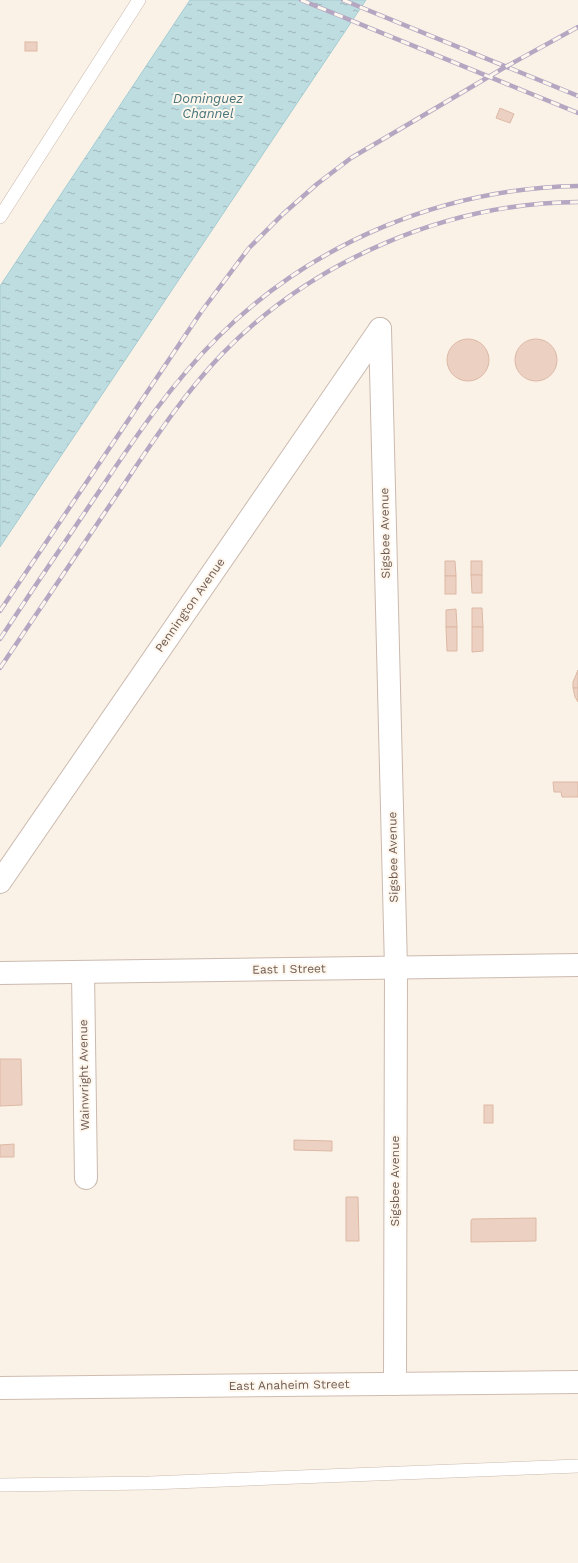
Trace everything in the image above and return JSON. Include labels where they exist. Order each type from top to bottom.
[{"type":"street","name":"Pennington Avenue","points":[[0,882],[380,329]]},
{"type":"street","name":"Sigsbee Avenue","points":[[380,329],[396,968],[395,1384]]},
{"type":"street","name":"East I Street","points":[[0,972],[578,965]]},
{"type":"street","name":"Wainwright Avenue","points":[[83,972],[86,1178]]},
{"type":"street","name":"East Anaheim Street","points":[[0,1388],[578,1382]]},
{"type":"lane","points":[[0,217],[139,0]]},
{"type":"lane","points":[[0,1485],[150,1483],[578,1466]]},
{"type":"water","name":"Dominguez Channel","points":[[190,0],[366,0],[0,547],[0,286]]},
{"type":"building","points":[[25,42],[37,42],[37,51],[25,51]]},
{"type":"building","points":[[500,108],[514,114],[510,123],[496,118]]},
{"type":"building","points":[[468,339],[483,345],[489,360],[483,375],[468,381],[453,375],[447,360],[453,345]]},
{"type":"building","points":[[536,339],[551,345],[557,360],[551,375],[536,381],[521,375],[515,360],[521,345]]},
{"type":"building","points":[[445,561],[455,561],[456,576],[445,576]]},
{"type":"building","points":[[471,561],[482,561],[482,575],[471,575]]},
{"type":"building","points":[[471,575],[482,575],[482,593],[472,593]]},
{"type":"building","points":[[445,576],[456,576],[456,594],[445,594]]},
{"type":"building","points":[[472,608],[482,608],[483,627],[472,627]]},
{"type":"building","points":[[456,609],[457,627],[446,627],[446,610]]},
{"type":"building","points":[[446,627],[457,627],[457,651],[447,651]]},
{"type":"building","points":[[472,627],[483,627],[483,651],[472,652]]},
{"type":"building","points":[[578,670],[578,688],[573,688],[573,682]]},
{"type":"building","points":[[573,688],[578,688],[578,702],[575,697]]},
{"type":"building","points":[[553,782],[578,782],[578,797],[562,797],[561,792],[554,792]]},
{"type":"building","points":[[0,1059],[21,1059],[22,1105],[0,1106]]},
{"type":"building","points":[[484,1105],[493,1105],[493,1123],[484,1123]]},
{"type":"building","points":[[294,1140],[332,1141],[332,1151],[294,1150]]},
{"type":"building","points":[[14,1144],[14,1157],[0,1157],[0,1145]]},
{"type":"building","points":[[346,1197],[358,1197],[359,1241],[346,1241]]},
{"type":"building","points":[[536,1218],[536,1241],[471,1242],[472,1219]]},
{"type":"railway","points":[[301,0],[578,113]]},
{"type":"railway","points":[[343,0],[578,96]]},
{"type":"railway","points":[[0,611],[201,312],[249,248],[283,214],[317,184],[351,158],[507,66],[578,27]]},
{"type":"railway","points":[[0,639],[155,410],[201,355],[255,303],[296,274],[339,248],[384,227],[431,210],[479,197],[528,189],[578,186]]},
{"type":"railway","points":[[0,668],[139,461],[178,406],[222,354],[258,321],[298,291],[340,265],[385,243],[432,226],[480,213],[529,205],[578,202]]}]
